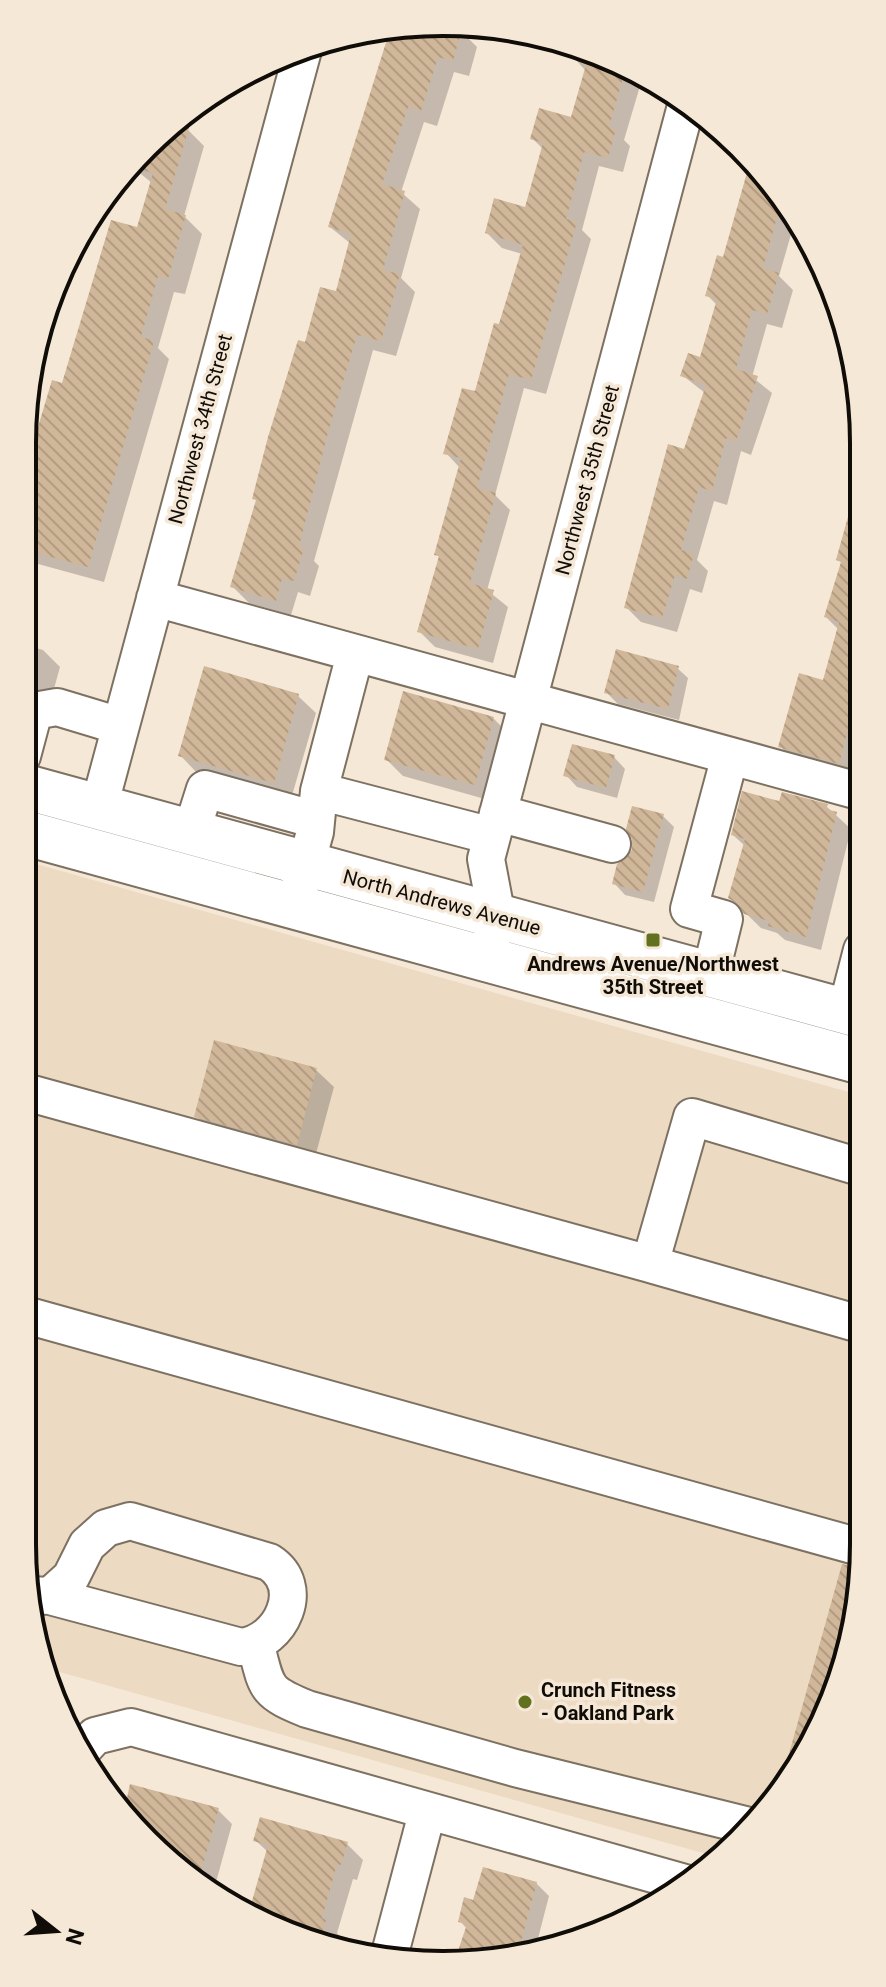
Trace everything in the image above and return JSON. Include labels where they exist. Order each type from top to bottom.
[{"type":"main road","name":"North Andrews Avenue","points":[[36,790],[850,1013]]},
{"type":"main road","points":[[36,836],[850,1059]]},
{"type":"street","name":"Northwest 34th Street","points":[[99,807],[300,62]]},
{"type":"street","name":"Northwest 35th Street","points":[[440,946],[451,904],[492,836],[684,115]]},
{"type":"street","points":[[155,598],[850,789]]},
{"type":"street","points":[[294,906],[355,654]]},
{"type":"street","points":[[36,709],[57,707],[120,726]]},
{"type":"street","points":[[710,976],[724,919],[689,909],[730,756]]},
{"type":"street","points":[[191,833],[205,789],[492,836],[612,844]]},
{"type":"street","name":"Northwest 35th Street","points":[[486,959],[497,917],[492,836]]},
{"type":"street","points":[[36,1095],[850,1321]]},
{"type":"street","points":[[650,1264],[692,1117],[850,1164]]},
{"type":"street","points":[[36,1318],[850,1544]]},
{"type":"street","points":[[130,1521],[249,1555],[282,1571],[286,1596],[283,1615],[275,1632],[256,1646],[241,1647],[40,1595],[71,1577],[87,1545],[106,1528],[130,1521]]},
{"type":"street","points":[[256,1646],[265,1680],[275,1696],[307,1709],[515,1768],[739,1823]]},
{"type":"street","points":[[90,1742],[131,1727],[427,1813],[673,1880]]},
{"type":"street","points":[[391,1948],[427,1813]]},
{"type":"shaded area","points":[[36,864],[850,1092],[850,1544],[847,1597],[828,1675],[795,1748],[766,1792],[731,1832],[706,1854],[57,1671],[39,1597],[36,1544]]},
{"type":"building","points":[[460,37],[453,61],[438,57],[421,111],[408,107],[382,184],[405,191],[383,270],[400,274],[381,341],[357,335],[299,546],[304,548],[294,581],[282,578],[276,601],[230,587],[256,500],[252,499],[268,437],[298,340],[305,342],[320,287],[336,291],[351,234],[328,227],[387,40]]},
{"type":"building","points":[[587,63],[623,78],[609,127],[616,129],[608,158],[584,152],[566,219],[577,222],[531,380],[509,374],[477,488],[496,493],[470,583],[494,590],[478,649],[417,632],[439,556],[434,555],[461,458],[443,454],[462,388],[475,391],[494,323],[499,324],[523,245],[485,233],[494,198],[525,207],[543,143],[530,139],[539,108],[571,117]]},
{"type":"building","points":[[190,124],[165,209],[186,215],[168,279],[158,276],[141,337],[154,341],[88,567],[36,553],[36,432],[52,380],[62,383],[111,220],[137,227],[153,173],[142,170]]},
{"type":"building","points":[[747,173],[782,218],[777,217],[763,268],[779,273],[767,314],[752,310],[736,369],[758,376],[736,441],[726,438],[712,491],[699,487],[681,550],[694,554],[687,579],[675,575],[662,618],[624,608],[668,444],[684,449],[706,385],[680,376],[688,353],[700,357],[717,299],[705,296],[717,255],[723,257]]},
{"type":"building","points":[[850,509],[850,721],[839,764],[778,747],[799,673],[823,680],[839,622],[824,617],[841,562],[836,560]]},
{"type":"building","points":[[616,649],[679,666],[668,709],[604,693]]},
{"type":"building","points":[[204,666],[299,694],[274,783],[178,756]]},
{"type":"building","points":[[403,691],[494,717],[475,785],[384,760]]},
{"type":"building","points":[[572,744],[615,755],[606,788],[563,776]]},
{"type":"building","points":[[742,791],[779,801],[782,792],[828,804],[826,809],[837,812],[806,937],[768,926],[769,921],[744,914],[738,904],[728,898],[745,839],[731,835]]},
{"type":"building","points":[[632,806],[664,814],[643,892],[612,884],[617,864],[632,850],[632,839],[626,829]]},
{"type":"building","points":[[214,1040],[317,1068],[297,1145],[194,1117]]},
{"type":"building","points":[[842,1564],[849,1566],[842,1623],[828,1675],[808,1724],[787,1760]]},
{"type":"building","points":[[130,1784],[219,1808],[201,1871],[155,1832],[127,1800]]},
{"type":"building","points":[[260,1817],[348,1842],[341,1865],[337,1864],[322,1918],[326,1920],[323,1932],[251,1903],[268,1845],[253,1841]]},
{"type":"building","points":[[483,1867],[537,1882],[521,1943],[458,1950],[467,1924],[458,1922],[464,1897],[473,1900]]},
{"type":"place","name":"Andrews Avenue/Northwest 35th Street","points":[[653,940]]},
{"type":"place","name":"Crunch Fitness - Oakland Park","points":[[525,1702]]}]
